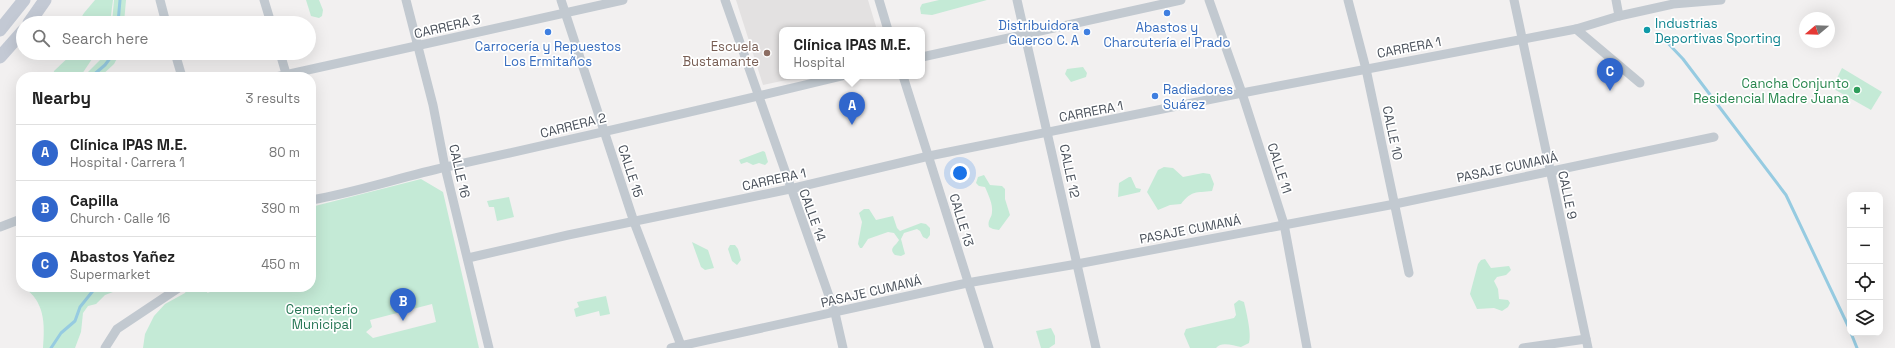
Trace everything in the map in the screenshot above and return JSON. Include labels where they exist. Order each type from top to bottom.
[{"type":"main road","points":[[0,30],[24,0]]},
{"type":"main road","points":[[34,16],[44,0]]},
{"type":"main road","points":[[0,57],[16,39]]},
{"type":"street","points":[[160,0],[164,16]]},
{"type":"street","points":[[264,0],[269,16]]},
{"type":"street","name":"CALLE 16","points":[[406,0],[433,105],[445,167],[489,348]]},
{"type":"street","name":"CALLE 15","points":[[561,0],[634,222],[682,347]]},
{"type":"street","name":"CARRERA 3","points":[[304,72],[623,0]]},
{"type":"street","name":"CALLE 14","points":[[725,0],[760,96],[790,189],[835,313],[843,348]]},
{"type":"street","points":[[879,0],[887,27]]},
{"type":"street","name":"CALLE 12","points":[[1017,0],[1096,348]]},
{"type":"street","points":[[925,56],[1181,0]]},
{"type":"street","name":"CALLE 11","points":[[1209,0],[1242,93],[1284,224],[1307,348]]},
{"type":"street","name":"CALLE 10","points":[[1348,0],[1366,69],[1409,274]]},
{"type":"street","name":"CALLE 9","points":[[1514,0],[1587,344]]},
{"type":"street","points":[[1616,0],[1619,16]]},
{"type":"street","name":"CARRERA 1","points":[[468,258],[568,234],[634,222],[790,189],[929,156],[1242,93],[1576,30],[1619,16],[1673,4],[1721,0]]},
{"type":"street","points":[[1576,30],[1640,83]]},
{"type":"street","points":[[177,60],[181,72]]},
{"type":"street","points":[[282,60],[285,72]]},
{"type":"street","name":"CARRERA 2","points":[[316,199],[445,167],[559,143],[604,131],[830,79]]},
{"type":"street","name":"CALLE 13","points":[[904,79],[967,283],[989,348]]},
{"type":"street","name":"PASAJE CUMANÁ","points":[[671,348],[682,347],[967,283],[1077,264],[1395,204],[1714,137]]},
{"type":"street","points":[[0,227],[16,221]]},
{"type":"street","points":[[105,348],[117,329],[172,292]]},
{"type":"street","points":[[1523,348],[1587,344]]},
{"type":"shaded area","name":"Escuela Bustamante","points":[[736,0],[868,0],[876,27],[779,27],[779,79],[791,79],[763,85]]},
{"type":"green space","points":[[95,0],[113,0],[111,16],[82,16]]},
{"type":"green space","points":[[114,0],[126,0],[125,16],[113,16]]},
{"type":"green space","points":[[306,0],[319,0],[323,10],[322,16],[319,18],[316,16],[311,16]]},
{"type":"green space","points":[[939,0],[987,0],[932,15],[921,14],[920,8],[922,4]]},
{"type":"green space","points":[[66,60],[91,60],[83,72],[54,71]]},
{"type":"green space","points":[[100,60],[116,60],[105,72],[88,72]]},
{"type":"green space","points":[[1083,67],[1087,73],[1086,77],[1071,82],[1065,74],[1067,69]]},
{"type":"green space","name":"Cancha Conjunto Residencial Madre Juana","points":[[1842,68],[1882,92],[1871,110],[1832,88]]},
{"type":"green space","points":[[763,151],[765,152],[768,162],[765,165],[759,163],[753,165],[747,162],[741,164],[739,160]]},
{"type":"green space","points":[[1164,167],[1173,168],[1183,177],[1203,173],[1210,174],[1214,184],[1212,191],[1191,194],[1181,204],[1170,205],[1158,210],[1147,192],[1158,170]]},
{"type":"green space","points":[[984,175],[990,185],[1002,186],[1005,189],[1005,199],[1010,215],[999,230],[989,227],[992,212],[991,202],[985,187],[979,186],[976,183],[978,177]]},
{"type":"green space","points":[[1131,177],[1136,188],[1141,189],[1140,192],[1118,197],[1119,183]]},
{"type":"green space","name":"Cementerio Municipal","points":[[421,179],[443,192],[479,348],[143,348],[145,334],[154,316],[165,304],[186,292],[208,292],[207,293],[316,292],[316,206]],"holes":[[[432,304],[436,322],[373,338],[366,332],[372,327],[370,320]]]},
{"type":"green space","points":[[509,197],[514,217],[497,221],[494,207],[489,207],[487,201]]},
{"type":"green space","points":[[864,209],[869,209],[876,220],[893,216],[897,228],[900,231],[921,223],[926,224],[930,228],[930,235],[927,239],[923,237],[917,229],[904,233],[901,239],[905,254],[901,256],[895,255],[892,251],[893,247],[899,240],[894,233],[888,232],[868,239],[862,248],[860,248],[858,244],[862,222],[859,213]]},
{"type":"green space","points":[[692,242],[708,250],[714,268],[705,270],[701,267]]},
{"type":"green space","points":[[730,245],[735,245],[738,249],[741,260],[737,265],[732,261],[728,249]]},
{"type":"green space","points":[[1485,259],[1491,268],[1509,266],[1511,270],[1506,275],[1497,277],[1494,281],[1498,289],[1499,299],[1508,300],[1510,303],[1508,307],[1502,311],[1494,308],[1477,309],[1470,294],[1478,264],[1481,260]]},
{"type":"green space","points":[[29,292],[113,292],[105,295],[96,304],[88,306],[83,313],[81,332],[75,348],[43,348],[44,330],[42,314],[36,299]]},
{"type":"green space","points":[[606,296],[610,314],[600,316],[599,311],[576,317],[574,309],[579,307],[577,302]]},
{"type":"green space","points":[[1239,300],[1244,302],[1245,306],[1249,329],[1249,343],[1241,347],[1224,344],[1216,348],[1190,348],[1184,334],[1186,329],[1234,318],[1236,315],[1234,304]]},
{"type":"green space","points":[[1051,328],[1055,336],[1055,344],[1049,348],[1041,348],[1036,331]]},
{"type":"waterway","points":[[119,16],[120,0]]},
{"type":"waterway","points":[[1665,40],[1683,59],[1786,195],[1847,324]]},
{"type":"waterway","points":[[97,72],[109,60]]},
{"type":"waterway","points":[[51,348],[61,333],[75,321],[80,307],[92,292]]},
{"type":"waterway","points":[[1852,336],[1857,348]]},
{"type":"place","name":"Abastos y Charcutería el Prado","points":[[1167,13]]},
{"type":"place","name":"Industrias Deportivas Sporting","points":[[1647,30]]},
{"type":"place","name":"Carrocería y Repuestos Los Ermitaños","points":[[548,32]]},
{"type":"place","name":"Distribuidora Guerco C. A","points":[[1087,32]]},
{"type":"place","name":"Escuela Bustamante","points":[[767,53]]},
{"type":"place","name":"Cancha Conjunto Residencial Madre Juana","points":[[1857,90]]},
{"type":"place","name":"Abastos Yañez","points":[[1610,91]]},
{"type":"place","name":"Radiadores Suárez","points":[[1155,96]]},
{"type":"place","name":"Clínica IPAS M.E.","points":[[852,125]]},
{"type":"place","name":"Capilla","points":[[403,321]]}]
